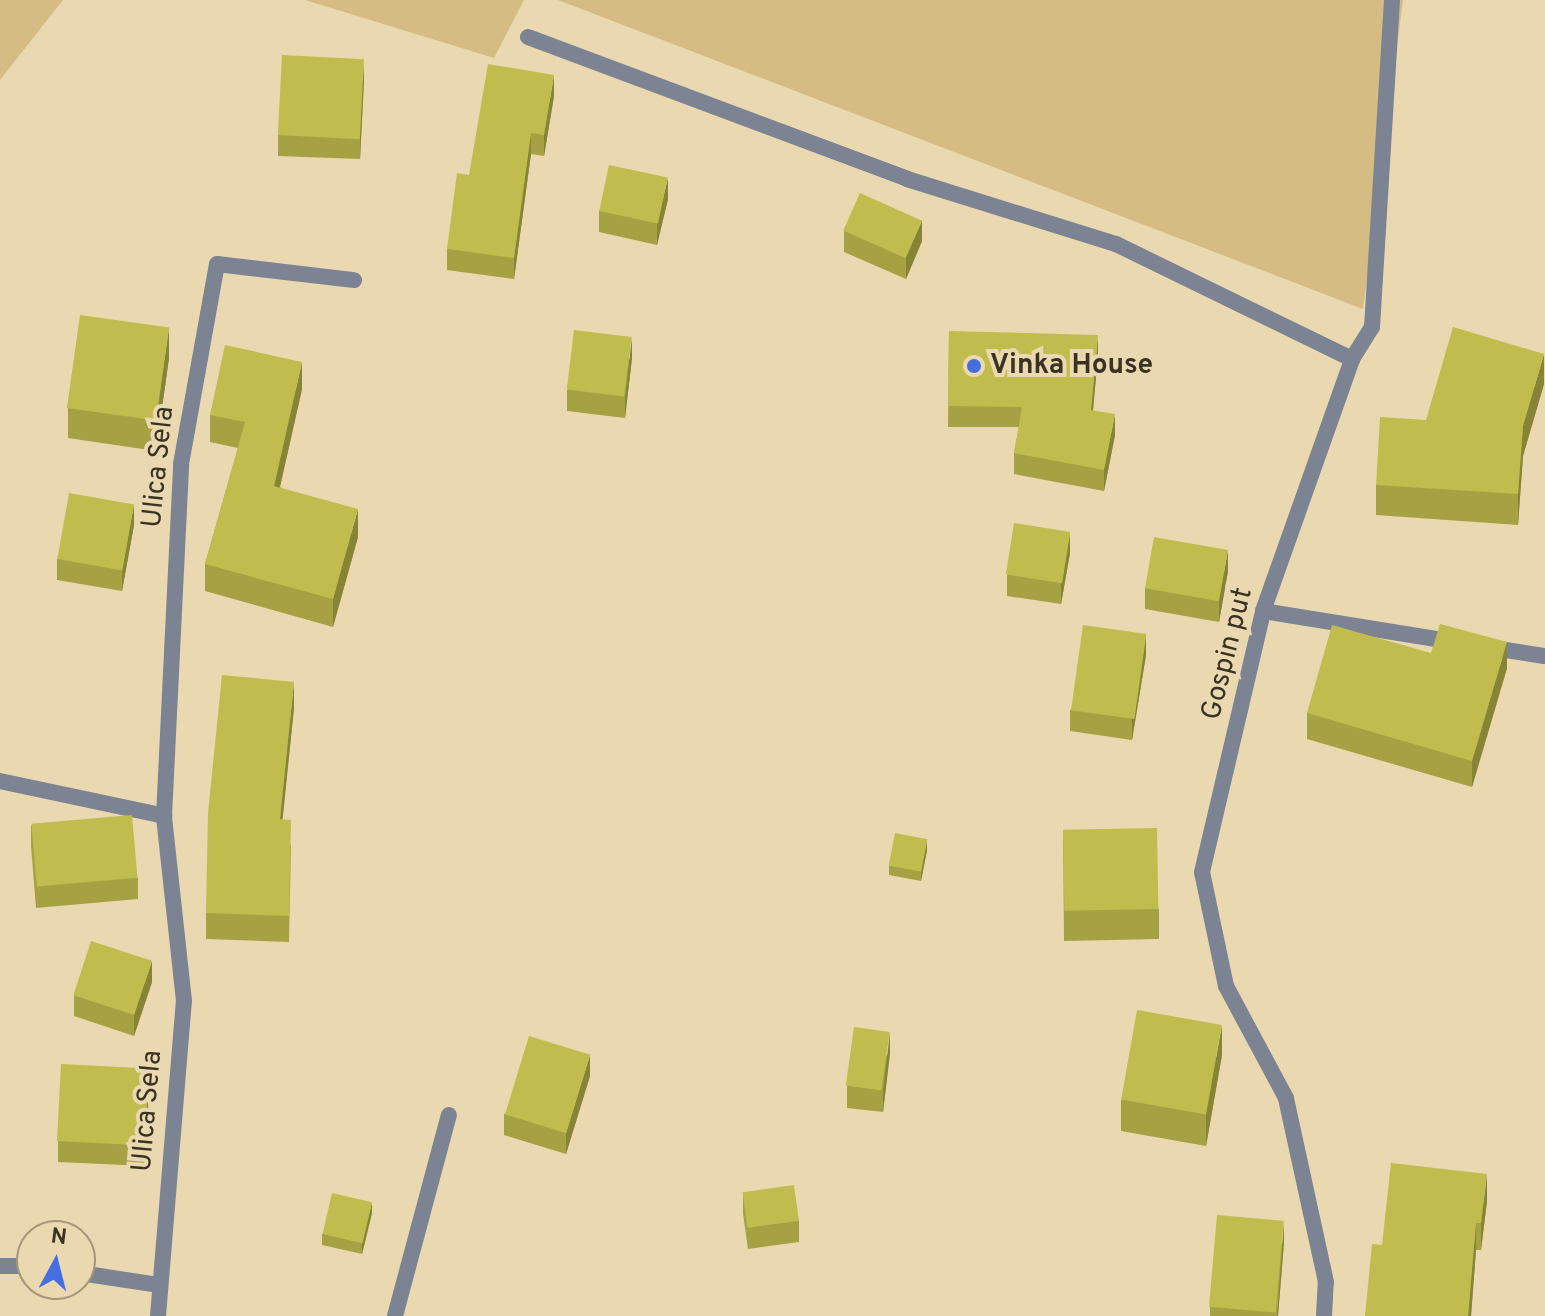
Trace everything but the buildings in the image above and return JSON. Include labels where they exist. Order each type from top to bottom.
[{"type":"street","name":"Gospin put","points":[[1324,1316],[1326,1282],[1286,1098],[1226,986],[1202,872],[1263,611],[1352,359],[1372,327],[1392,0]]},
{"type":"street","points":[[528,37],[907,179],[1116,244],[1352,359]]},
{"type":"street","name":"Ulica Sela","points":[[158,1316],[158,1285],[184,1001],[164,816],[181,464],[217,264],[354,280]]},
{"type":"street","points":[[1263,611],[1544,656]]},
{"type":"street","points":[[0,781],[164,816]]},
{"type":"street","points":[[395,1316],[449,1115]]},
{"type":"street","points":[[96,1275],[158,1285]]},
{"type":"shaded area","points":[[0,0],[63,0],[0,80]]},
{"type":"shaded area","points":[[305,0],[524,0],[494,58]]},
{"type":"shaded area","points":[[558,0],[1403,0],[1363,309]]},
{"type":"place","name":"Vinka House","points":[[974,366]]}]
